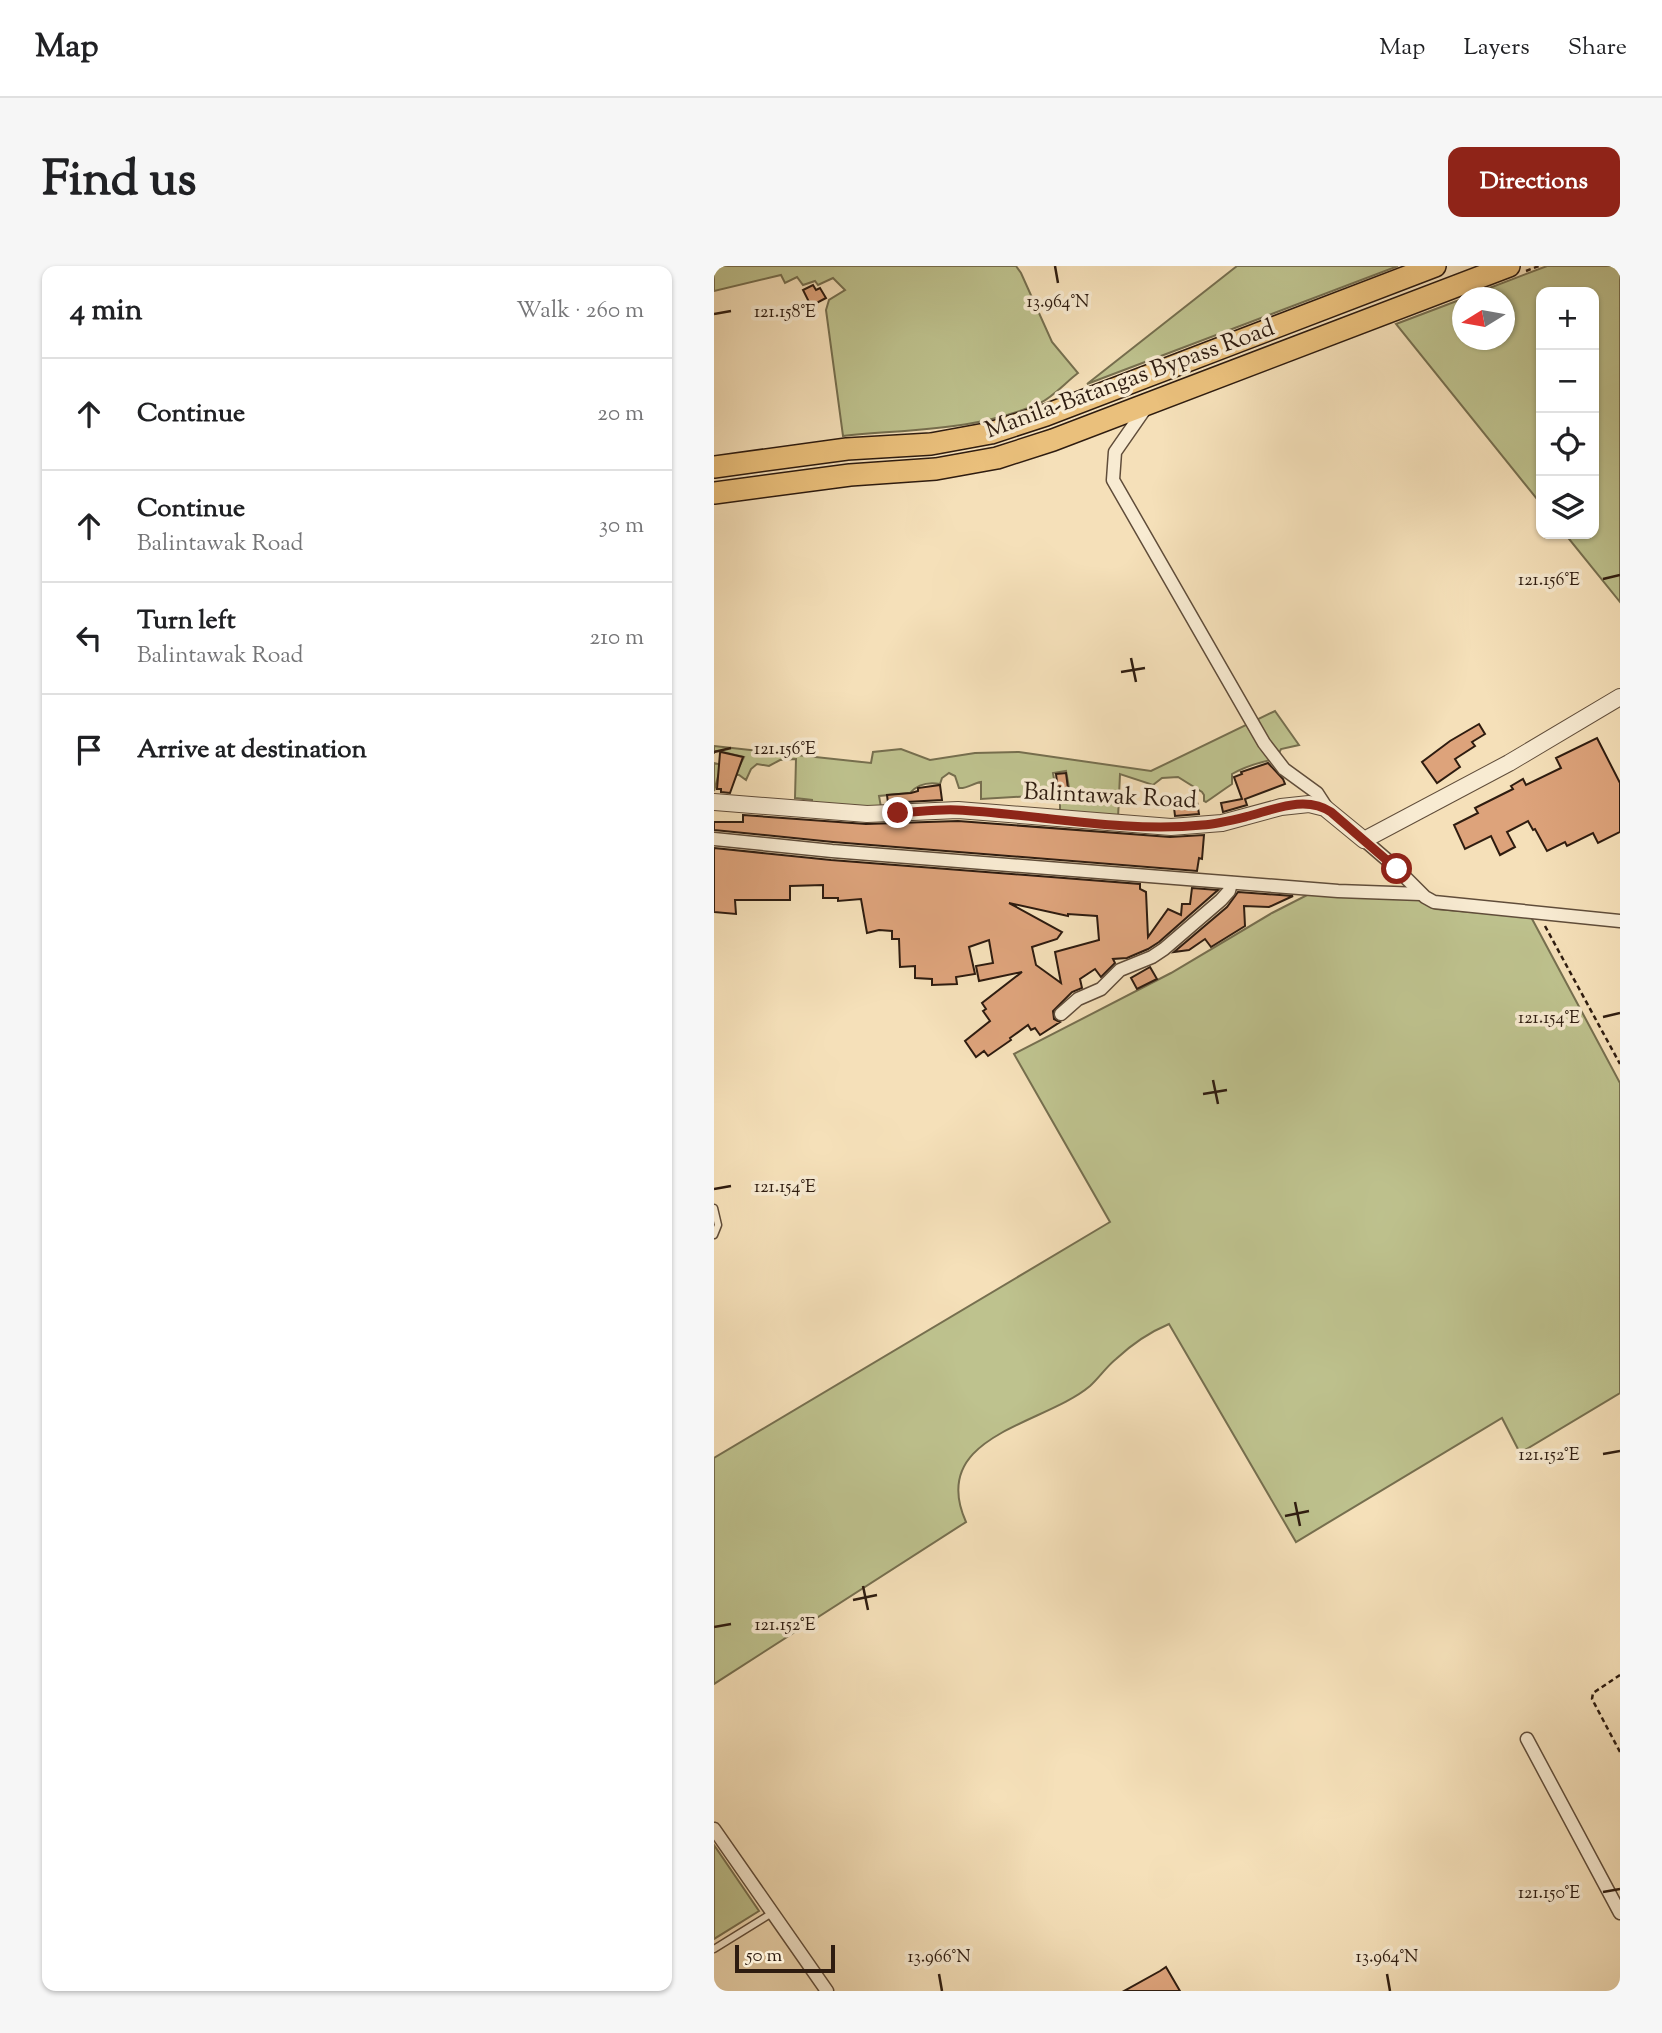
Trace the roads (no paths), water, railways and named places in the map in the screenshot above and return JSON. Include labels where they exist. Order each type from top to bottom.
[{"type":"highway","name":"Manila-Batangas Bypass Road","points":[[714,467],[847,449],[931,444],[991,433],[1046,415],[1435,266]]},
{"type":"highway","name":"Manila-Batangas Bypass Road","points":[[714,493],[841,476],[936,469],[997,458],[1053,440],[1509,266]]},
{"type":"highway","points":[[1164,369],[1173,394]]},
{"type":"street","points":[[1149,403],[1115,452],[1112,480],[1264,743],[1284,769],[1317,793],[1328,810],[1393,864],[1421,894],[1437,903],[1620,921]]},
{"type":"street","points":[[1364,840],[1509,762],[1620,696]]},
{"type":"street","name":"Balintawak Road","points":[[714,802],[867,814],[958,810],[1171,827],[1222,823],[1296,804],[1317,805],[1328,810]]},
{"type":"street","points":[[714,839],[1231,883],[1421,894]]},
{"type":"street","points":[[1061,1014],[1078,999],[1101,989],[1120,970],[1146,960],[1164,949],[1223,898],[1231,883]]},
{"type":"street","points":[[1527,1739],[1614,1890],[1620,1913]]},
{"type":"street","points":[[714,1829],[827,1991]]},
{"type":"lane","points":[[714,1208],[718,1225],[714,1236]]},
{"type":"lane","points":[[714,1949],[772,1913]]}]
